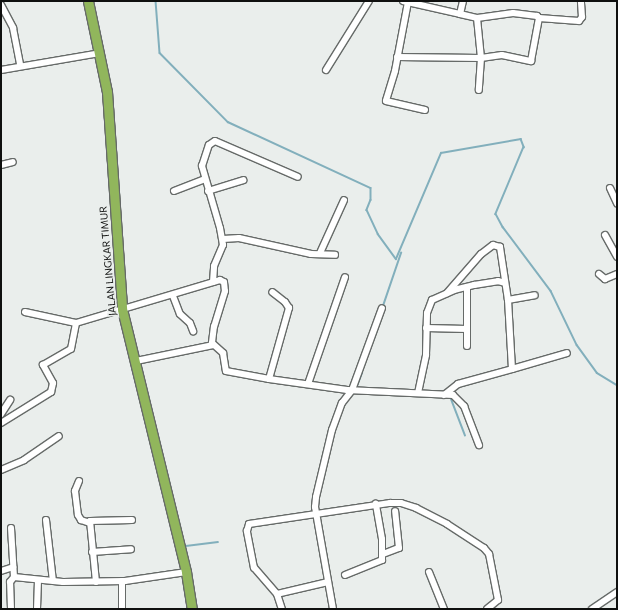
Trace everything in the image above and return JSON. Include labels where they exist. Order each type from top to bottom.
[{"type":"highway","name":"JALAN LINGKAR TIMUR","points":[[88,1],[107,92],[122,309],[136,361],[186,572],[192,609]]},
{"type":"street","points":[[326,70],[369,1]]},
{"type":"street","points":[[425,110],[386,102],[397,57],[405,1],[477,18],[513,13],[540,18],[579,21],[581,18],[582,1]]},
{"type":"street","points":[[460,14],[463,1]]},
{"type":"street","points":[[1,6],[13,28],[20,65]]},
{"type":"street","points":[[477,18],[481,58],[478,90]]},
{"type":"street","points":[[397,57],[481,58],[502,55],[530,62],[540,18]]},
{"type":"street","points":[[1,70],[20,65],[100,53]]},
{"type":"street","points":[[213,282],[214,266],[223,245],[223,239],[205,179],[203,162],[210,145],[214,141],[298,177]]},
{"type":"street","points":[[1,165],[13,162]]},
{"type":"street","points":[[174,190],[205,179]]},
{"type":"street","points":[[208,190],[243,180]]},
{"type":"street","points":[[610,188],[617,203]]},
{"type":"street","points":[[320,253],[344,200]]},
{"type":"street","points":[[605,235],[617,257]]},
{"type":"street","points":[[223,239],[240,238],[310,254],[320,253],[335,255]]},
{"type":"street","points":[[447,293],[481,254],[495,245],[500,247],[508,300],[512,369]]},
{"type":"street","points":[[599,274],[605,279],[617,274]]},
{"type":"street","points":[[308,384],[344,277]]},
{"type":"street","points":[[25,312],[76,323],[173,296],[213,282],[222,281],[225,286],[214,326],[213,345]]},
{"type":"street","points":[[418,393],[426,355],[426,328],[429,305],[438,296],[467,287],[498,281],[505,283]]},
{"type":"street","points":[[467,287],[467,346]]},
{"type":"street","points":[[269,379],[289,308],[286,302],[272,292]]},
{"type":"street","points":[[508,300],[535,295]]},
{"type":"street","points":[[173,296],[180,314],[190,323],[193,331]]},
{"type":"street","points":[[333,609],[316,513],[316,497],[332,430],[342,403],[352,390],[382,308]]},
{"type":"street","points":[[1,423],[50,392],[53,384],[43,365],[71,349],[76,323]]},
{"type":"street","points":[[426,328],[466,329]]},
{"type":"street","points":[[136,361],[213,345],[222,352],[224,367],[230,373],[352,390],[453,395],[464,406],[479,445]]},
{"type":"street","points":[[444,395],[458,384],[567,353]]},
{"type":"street","points":[[1,414],[10,400]]},
{"type":"street","points":[[1,470],[24,460],[59,436]]},
{"type":"street","points":[[79,481],[75,491],[78,515],[81,520],[90,523]]},
{"type":"street","points":[[282,609],[277,594],[254,568],[247,531],[249,524],[376,504],[401,502],[416,508],[484,548],[489,554],[498,598],[496,603],[487,609]]},
{"type":"street","points":[[345,575],[381,560],[383,554],[376,504]]},
{"type":"street","points":[[383,554],[399,548],[396,511]]},
{"type":"street","points":[[46,520],[53,581]]},
{"type":"street","points":[[90,523],[91,520],[132,520]]},
{"type":"street","points":[[90,523],[96,582]]},
{"type":"street","points":[[11,528],[14,577],[10,582],[11,609]]},
{"type":"street","points":[[92,552],[131,548]]},
{"type":"street","points":[[1,571],[13,567]]},
{"type":"street","points":[[14,577],[53,581],[96,582],[122,581],[186,572]]},
{"type":"street","points":[[429,572],[444,609]]},
{"type":"street","points":[[37,609],[38,580]]},
{"type":"street","points":[[122,581],[122,609]]},
{"type":"street","points":[[277,594],[328,582]]},
{"type":"street","points":[[592,609],[617,592]]},
{"type":"waterway","points":[[156,1],[160,53],[228,122],[371,188],[371,200],[367,210],[378,234],[396,259],[441,153],[521,139],[524,147],[496,214],[503,227],[551,291],[577,345],[597,373],[617,385]]},
{"type":"waterway","points":[[383,306],[401,253]]},
{"type":"waterway","points":[[357,386],[362,373]]},
{"type":"waterway","points":[[451,398],[465,435]]},
{"type":"waterway","points":[[186,546],[218,542]]}]
